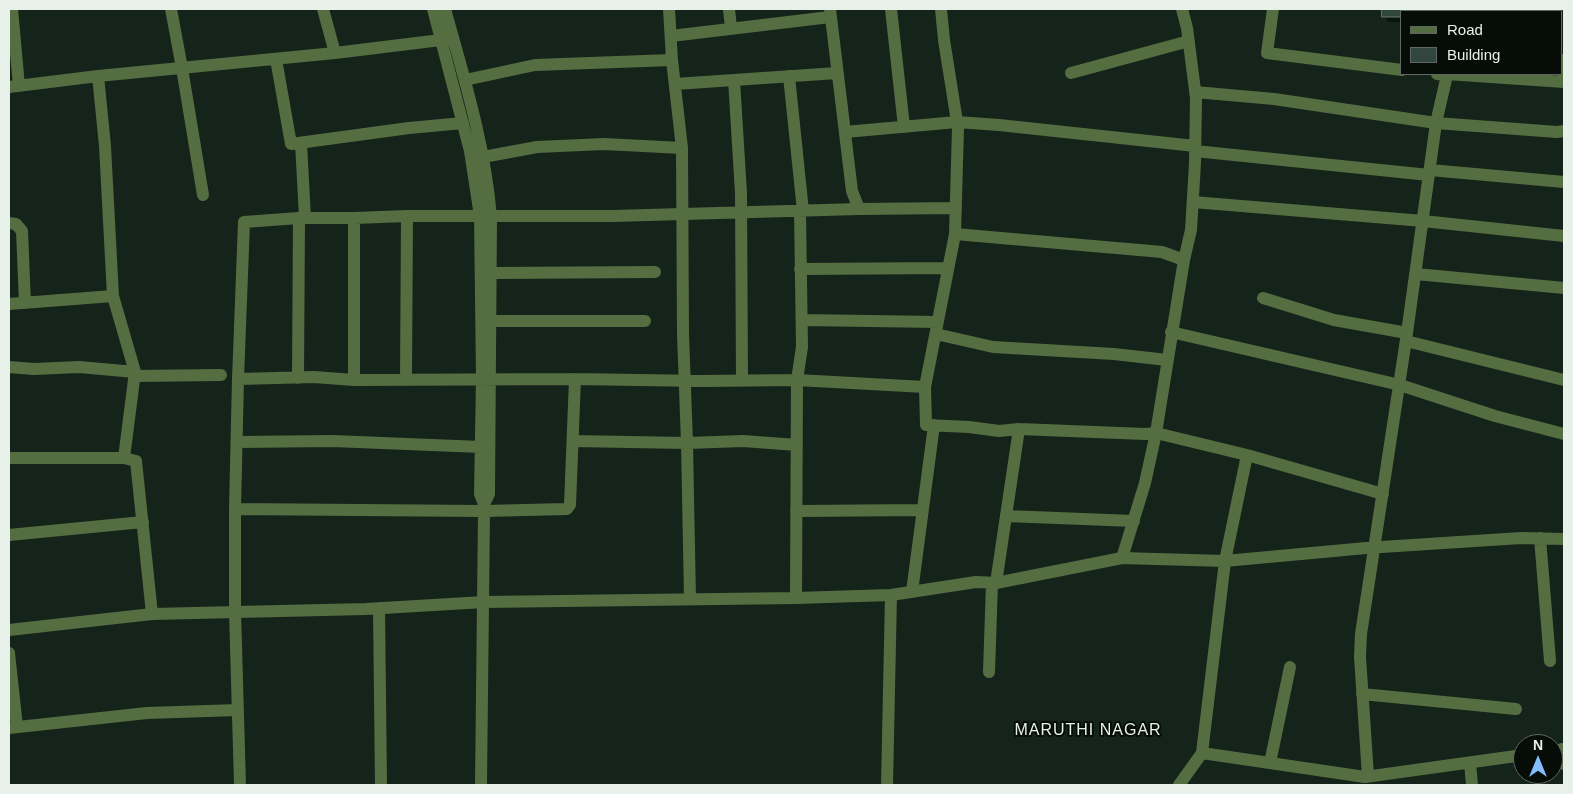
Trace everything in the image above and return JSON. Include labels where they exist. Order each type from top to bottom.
[{"type":"street","points":[[12,9],[14,86],[335,53],[448,39]]},
{"type":"street","points":[[170,9],[182,68],[203,195]]},
{"type":"street","points":[[322,9],[335,53]]},
{"type":"street","points":[[433,9],[465,80],[483,157],[486,216],[489,494],[484,508]]},
{"type":"street","points":[[445,9],[448,39],[463,123],[486,216],[492,273],[491,321],[481,447],[480,494],[484,508],[481,785]]},
{"type":"street","points":[[669,9],[672,60],[682,148],[690,599]]},
{"type":"street","points":[[729,9],[731,28]]},
{"type":"street","points":[[891,9],[904,127]]},
{"type":"street","points":[[942,9],[944,40],[957,122],[956,208],[955,234],[925,387],[926,425],[969,427],[999,431],[1019,429],[1156,433],[1247,455],[1383,494]]},
{"type":"street","points":[[1122,558],[1146,483],[1156,433],[1171,332],[1191,230],[1195,148],[1195,92],[1189,41],[1182,9]]},
{"type":"street","points":[[1273,9],[1266,53],[1400,70]]},
{"type":"street","points":[[671,36],[830,13],[852,190],[859,209]]},
{"type":"street","points":[[1071,73],[1189,41]]},
{"type":"street","points":[[276,59],[291,144],[409,128],[463,123]]},
{"type":"street","points":[[465,80],[535,65],[672,60]]},
{"type":"street","points":[[675,84],[836,73]]},
{"type":"street","points":[[1366,779],[1360,647],[1407,337],[1443,75]]},
{"type":"street","points":[[1463,75],[1564,80]]},
{"type":"street","points":[[98,76],[106,154],[113,296],[134,374],[124,458]]},
{"type":"street","points":[[789,76],[801,211],[802,347],[797,380],[796,598]]},
{"type":"street","points":[[734,80],[741,212],[742,380]]},
{"type":"street","points":[[1195,92],[1274,99],[1436,123],[1564,131]]},
{"type":"street","points":[[845,132],[957,122],[1430,173],[1564,182]]},
{"type":"street","points":[[298,378],[302,218],[300,143]]},
{"type":"street","points":[[483,157],[537,147],[604,144],[682,148]]},
{"type":"street","points":[[1193,202],[1423,221],[1564,236]]},
{"type":"street","points":[[240,785],[235,611],[235,509],[244,222],[302,218],[612,216],[956,208]]},
{"type":"street","points":[[406,379],[407,216]]},
{"type":"street","points":[[354,218],[354,380]]},
{"type":"street","points":[[9,223],[16,224],[22,231],[25,303]]},
{"type":"street","points":[[955,234],[1162,252],[1184,260]]},
{"type":"street","points":[[800,269],[948,268]]},
{"type":"street","points":[[492,273],[655,272]]},
{"type":"street","points":[[1416,274],[1564,288]]},
{"type":"street","points":[[9,304],[113,296]]},
{"type":"street","points":[[1263,298],[1334,320],[1407,337],[1564,380]]},
{"type":"street","points":[[802,320],[937,328],[993,347],[1114,354],[1167,360]]},
{"type":"street","points":[[491,321],[646,321]]},
{"type":"street","points":[[1171,332],[1400,385],[1495,416],[1564,434]]},
{"type":"street","points":[[9,368],[79,367],[134,374],[221,375]]},
{"type":"street","points":[[238,379],[797,380],[925,387]]},
{"type":"street","points":[[235,509],[567,509],[570,505],[576,379]]},
{"type":"street","points":[[912,592],[934,425]]},
{"type":"street","points":[[989,672],[994,583],[1019,429]]},
{"type":"street","points":[[237,442],[332,441],[481,447]]},
{"type":"street","points":[[573,442],[687,443],[743,441],[797,445]]},
{"type":"street","points":[[1179,785],[1202,753],[1225,561],[1247,455]]},
{"type":"street","points":[[9,458],[124,458],[136,461],[152,614]]},
{"type":"street","points":[[796,511],[922,510]]},
{"type":"street","points":[[1006,516],[1134,521]]},
{"type":"street","points":[[9,535],[143,522]]},
{"type":"street","points":[[9,630],[152,614],[379,608],[484,602],[890,595],[976,582],[994,583],[1122,558],[1225,561],[1520,538],[1564,539]]},
{"type":"street","points":[[1540,538],[1550,661]]},
{"type":"street","points":[[887,785],[890,595]]},
{"type":"street","points":[[379,608],[381,785]]},
{"type":"street","points":[[9,653],[13,727],[147,713],[238,710]]},
{"type":"street","points":[[1270,763],[1290,667]]},
{"type":"street","points":[[1362,694],[1516,710]]},
{"type":"street","points":[[1202,753],[1366,779],[1513,757]]},
{"type":"street","points":[[1470,763],[1472,785]]},
{"type":"building","points":[[1382,9],[1412,9],[1400,10],[1400,17],[1382,17]]},
{"type":"district","name":"MARUTHI NAGAR","points":[[1088,731]]}]
